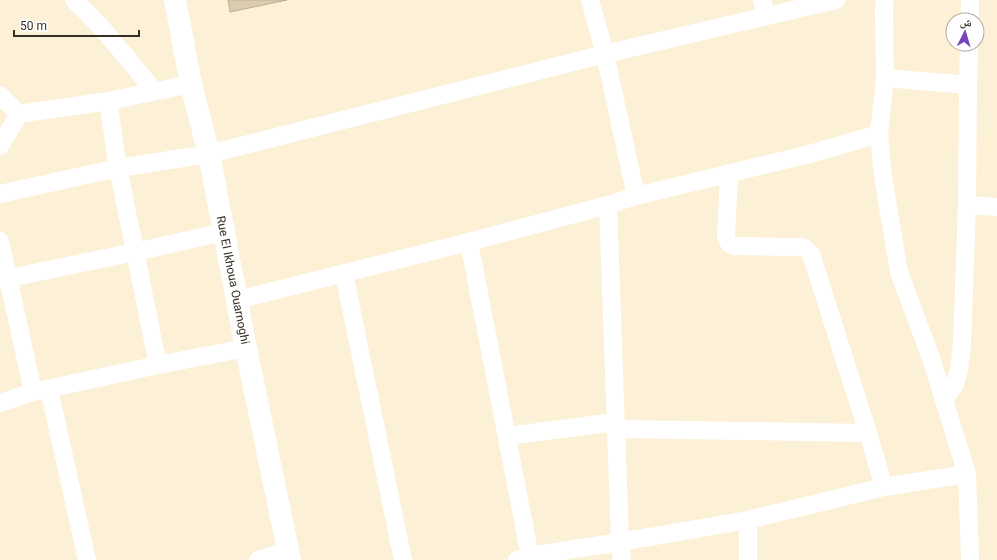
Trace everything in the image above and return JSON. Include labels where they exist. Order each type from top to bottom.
[{"type":"street","points":[[74,0],[91,15],[154,92]]},
{"type":"street","name":"Rue EI Ikhoua Ouarnoghi","points":[[175,0],[191,84],[209,154],[246,348],[289,555]]},
{"type":"street","points":[[590,0],[605,54],[636,196]]},
{"type":"street","points":[[0,194],[118,168],[209,154],[605,54],[764,8],[836,0]]},
{"type":"street","points":[[885,0],[885,78],[879,134],[883,177],[899,272],[931,358],[967,474],[970,560]]},
{"type":"street","points":[[970,0],[970,12]]},
{"type":"street","points":[[944,400],[954,384],[959,370],[962,344],[967,205],[969,52]]},
{"type":"street","points":[[885,78],[968,85]]},
{"type":"street","points":[[18,114],[108,101],[191,84]]},
{"type":"street","points":[[0,95],[18,114]]},
{"type":"street","points":[[108,101],[118,168],[158,365]]},
{"type":"street","points":[[0,146],[18,114]]},
{"type":"street","points":[[237,300],[469,242],[608,205],[636,196],[810,154],[879,134]]},
{"type":"street","points":[[730,174],[726,237],[730,245],[800,247],[805,248],[811,254],[884,487]]},
{"type":"street","points":[[608,205],[615,426],[622,560]]},
{"type":"street","points":[[967,205],[997,207]]},
{"type":"street","points":[[4,279],[224,232]]},
{"type":"street","points":[[0,241],[4,279],[41,391],[88,560]]},
{"type":"street","points":[[469,242],[507,436],[523,558],[748,520],[884,487],[967,474]]},
{"type":"street","points":[[344,274],[403,560]]},
{"type":"street","points":[[0,403],[41,391],[158,365],[246,348]]},
{"type":"street","points":[[507,436],[615,426],[868,433]]},
{"type":"street","points":[[748,520],[748,560]]},
{"type":"street","points":[[258,560],[289,555]]},
{"type":"building","points":[[228,0],[287,0],[230,12]]}]
